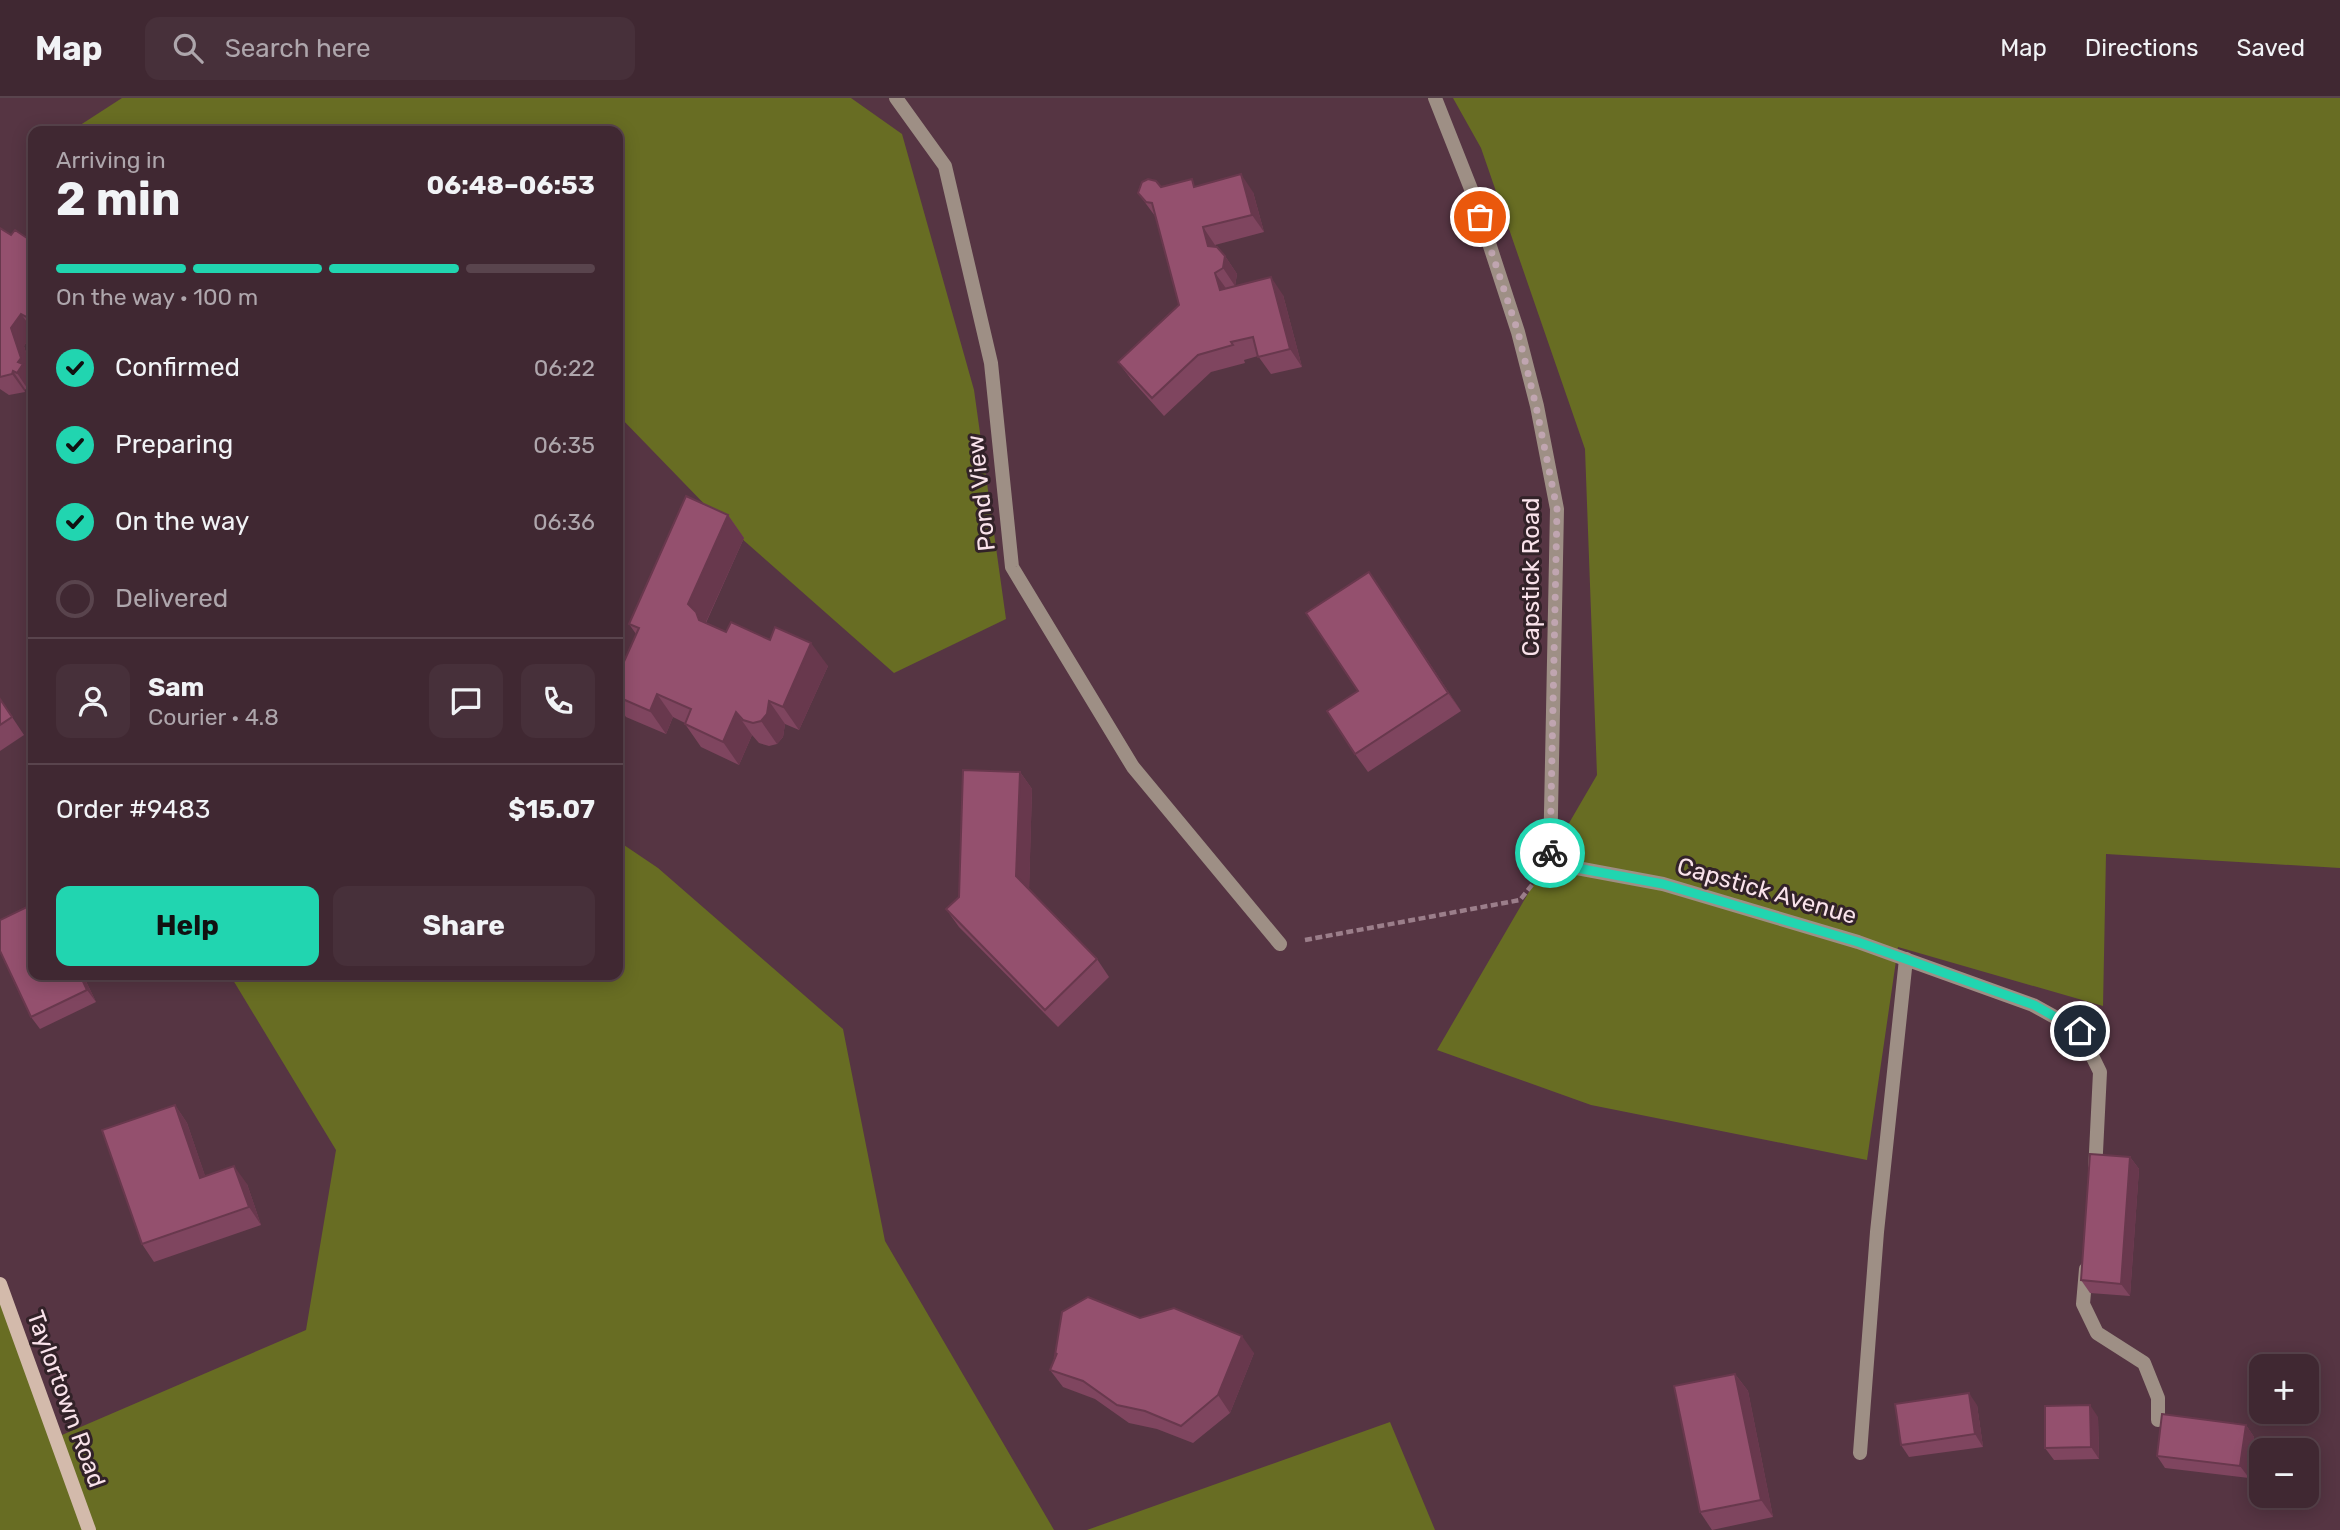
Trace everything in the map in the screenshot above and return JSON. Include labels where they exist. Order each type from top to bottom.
[{"type":"street","name":"Pond View","points":[[896,98],[945,166],[991,363],[1012,567],[1133,767],[1280,944]]},
{"type":"street","name":"Capstick Road","points":[[1435,98],[1473,194],[1518,332],[1557,509],[1550,863]]},
{"type":"street","name":"Capstick Avenue","points":[[1550,863],[1663,884],[1858,942],[2034,1005],[2080,1031],[2100,1072],[2094,1181]]},
{"type":"street","points":[[1860,1454],[1877,1232],[1906,958]]},
{"type":"street","points":[[2088,1249],[2083,1304],[2097,1333],[2144,1363],[2158,1398],[2158,1420]]},
{"type":"street","name":"Taylortown Road","points":[[0,1284],[89,1530]]},
{"type":"path","points":[[1280,944],[1520,900],[1550,863]]},
{"type":"green space","points":[[122,98],[851,98],[902,134],[974,390],[1006,619],[894,673],[715,515],[623,420],[623,126],[79,126]]},
{"type":"green space","points":[[1453,98],[2340,98],[2340,868],[2106,854],[2103,1006],[1898,947],[1867,1160],[1591,1105],[1437,1050],[1597,775],[1585,449],[1481,148]]},
{"type":"green space","points":[[623,844],[658,868],[843,1029],[885,1241],[1054,1530],[0,1530],[0,1295],[55,1438],[306,1330],[336,1150],[233,980],[623,980]]},
{"type":"green space","points":[[1390,1422],[1435,1530],[1087,1530]]},
{"type":"building","points":[[1241,174],[1252,215],[1203,227],[1208,246],[1217,247],[1225,256],[1223,268],[1215,273],[1220,290],[1271,277],[1290,349],[1258,357],[1253,337],[1231,342],[1233,345],[1198,355],[1152,398],[1118,362],[1179,305],[1152,203],[1146,202],[1138,193],[1142,182],[1148,179],[1156,181],[1161,187],[1192,179],[1194,187]]},
{"type":"building","points":[[0,228],[11,235],[15,230],[28,239],[28,318],[21,314],[11,328],[21,358],[18,362],[23,364],[17,373],[13,371],[12,374],[0,377]]},
{"type":"building","points":[[686,496],[728,515],[688,604],[699,620],[726,632],[731,622],[770,640],[775,627],[811,643],[783,707],[769,701],[767,714],[761,721],[753,723],[743,720],[736,712],[723,742],[685,724],[691,709],[657,694],[650,711],[623,699],[623,664],[639,628],[629,624]]},
{"type":"building","points":[[1369,572],[1448,693],[1355,754],[1327,711],[1358,691],[1306,613]]},
{"type":"building","points":[[0,699],[12,717],[0,725]]},
{"type":"building","points":[[963,770],[1020,772],[1016,876],[1097,959],[1045,1010],[946,909],[959,897]]},
{"type":"building","points":[[28,906],[28,980],[82,980],[87,990],[31,1017],[0,951],[0,920]]},
{"type":"building","points":[[175,1105],[200,1178],[234,1166],[249,1207],[142,1244],[102,1130]]},
{"type":"building","points":[[2090,1154],[2130,1157],[2121,1284],[2081,1280]]},
{"type":"building","points":[[1088,1297],[1140,1318],[1174,1308],[1242,1336],[1218,1395],[1181,1426],[1145,1411],[1117,1405],[1083,1381],[1050,1370],[1057,1353],[1055,1355],[1062,1312]]},
{"type":"building","points":[[1735,1374],[1761,1500],[1700,1512],[1674,1386]]},
{"type":"building","points":[[1969,1393],[1975,1434],[1901,1445],[1895,1404]]},
{"type":"building","points":[[2090,1405],[2091,1447],[2045,1448],[2045,1406]]},
{"type":"building","points":[[2162,1414],[2246,1425],[2240,1466],[2157,1456]]},
{"type":"way so far","points":[[1480,217],[1518,332],[1557,509],[1550,853]]},
{"type":"route","points":[[1550,853],[1550,863],[1663,884],[1858,942],[2034,1005],[2080,1031]]}]
